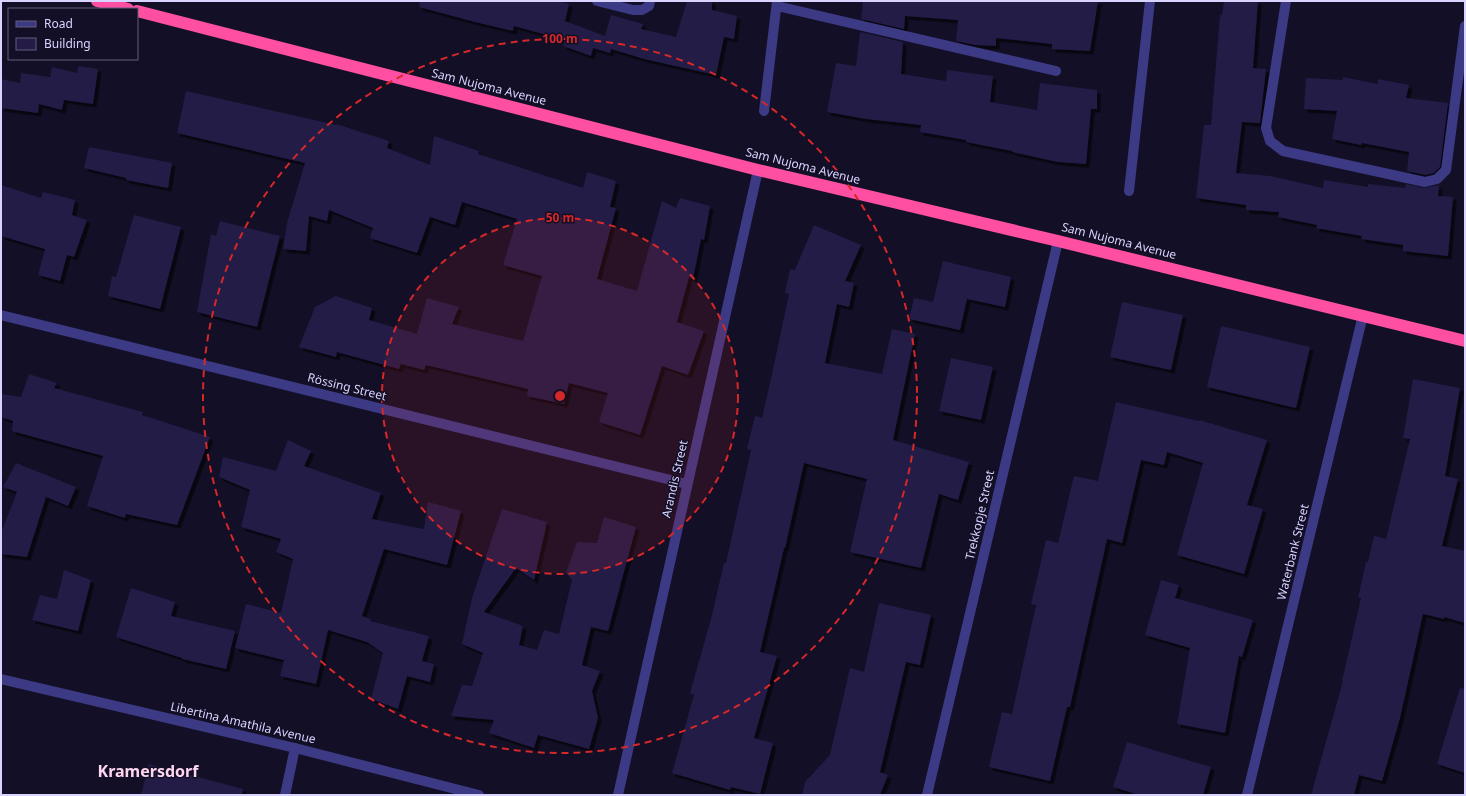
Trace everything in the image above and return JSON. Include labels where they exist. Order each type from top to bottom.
[{"type":"highway","points":[[96,1],[124,8]]},
{"type":"highway","name":"Sam Nujoma Avenue","points":[[138,11],[758,170],[1058,241],[1465,341]]},
{"type":"street","points":[[597,1],[633,10],[642,10],[649,6],[650,1]]},
{"type":"street","points":[[1129,192],[1150,1]]},
{"type":"street","points":[[1286,1],[1266,128],[1270,141],[1283,151],[1425,182],[1437,179],[1446,170],[1461,78],[1465,26]]},
{"type":"street","points":[[764,111],[777,3],[1056,71]]},
{"type":"street","name":"Arandis Street","points":[[618,795],[758,170]]},
{"type":"street","name":"Trekkopje Street","points":[[927,795],[1058,241]]},
{"type":"street","name":"Waterbank Street","points":[[1248,795],[1363,315]]},
{"type":"street","name":"Rössing Street","points":[[1,316],[687,484]]},
{"type":"street","name":"Libertina Amathila Avenue","points":[[1,679],[296,748],[479,795]]},
{"type":"street","points":[[285,795],[296,748]]},
{"type":"building","points":[[420,1],[558,1],[569,4],[565,21],[605,36],[611,15],[643,24],[641,29],[676,37],[687,1],[712,1],[712,10],[737,16],[734,39],[724,37],[716,75],[644,59],[611,49],[610,53],[593,48],[591,56],[563,46],[565,40],[514,26],[513,31],[419,7]]},
{"type":"building","points":[[863,1],[1098,1],[1090,51],[1052,49],[1052,44],[996,38],[996,46],[975,45],[956,41],[958,20],[905,16],[904,29],[861,19]]},
{"type":"building","points":[[1224,1],[1258,1],[1253,68],[1266,69],[1260,123],[1242,122],[1236,173],[1270,176],[1323,188],[1324,180],[1368,187],[1368,184],[1405,188],[1406,184],[1424,188],[1439,185],[1438,196],[1453,197],[1448,256],[1403,251],[1403,245],[1361,239],[1362,236],[1316,228],[1317,225],[1278,217],[1279,212],[1246,210],[1246,205],[1196,198],[1204,125],[1211,125],[1220,15],[1222,15]]},
{"type":"building","points":[[860,32],[903,42],[901,74],[946,81],[947,70],[993,76],[990,102],[1037,110],[1040,83],[1097,90],[1097,109],[1091,109],[1086,164],[1058,162],[966,142],[966,140],[920,132],[921,125],[866,119],[827,112],[836,63],[856,66]]},
{"type":"building","points":[[78,66],[98,69],[93,104],[64,100],[62,110],[39,104],[38,113],[1,108],[1,79],[20,83],[21,73],[50,77],[52,67],[77,73]]},
{"type":"building","points":[[1343,77],[1378,84],[1378,79],[1409,85],[1406,98],[1448,103],[1440,167],[1434,173],[1425,175],[1407,171],[1409,152],[1332,139],[1337,111],[1304,109],[1306,78],[1343,80]]},
{"type":"building","points":[[186,91],[336,124],[389,141],[387,148],[430,165],[434,136],[479,151],[478,154],[583,188],[587,172],[616,181],[610,207],[616,208],[597,279],[637,291],[662,201],[676,208],[680,198],[710,206],[704,240],[701,239],[693,279],[689,277],[677,322],[704,331],[688,375],[662,366],[640,435],[599,422],[608,393],[569,383],[564,404],[527,396],[528,389],[426,365],[424,370],[401,364],[399,369],[337,352],[336,357],[299,347],[315,307],[336,296],[372,308],[369,320],[417,334],[427,298],[459,307],[452,324],[523,341],[542,276],[503,265],[517,219],[462,202],[455,225],[430,217],[417,253],[370,238],[373,228],[329,210],[327,221],[309,216],[306,251],[283,249],[287,223],[305,163],[177,133]]},
{"type":"building","points":[[89,147],[172,163],[168,188],[126,180],[126,178],[84,168]]},
{"type":"building","points":[[1,185],[41,198],[43,192],[75,200],[72,215],[87,220],[74,257],[67,255],[60,281],[38,275],[45,249],[1,236]]},
{"type":"building","points":[[134,215],[181,227],[160,309],[108,296],[112,276],[116,277]]},
{"type":"building","points":[[220,221],[280,236],[257,327],[197,312],[211,234],[216,236]]},
{"type":"building","points":[[814,225],[861,245],[845,281],[854,283],[849,307],[837,304],[825,363],[882,374],[892,329],[915,334],[893,440],[969,462],[958,500],[939,494],[921,568],[850,552],[867,479],[804,463],[760,652],[777,656],[754,738],[773,743],[760,794],[731,787],[730,790],[672,773],[694,695],[690,693],[711,619],[724,563],[726,563],[751,450],[747,449],[755,416],[762,418],[789,294],[785,293],[790,269],[795,270]]},
{"type":"building","points":[[943,261],[1011,277],[1005,307],[967,299],[960,330],[909,319],[914,298],[933,302]]},
{"type":"building","points":[[1122,302],[1183,315],[1171,370],[1110,357]]},
{"type":"building","points":[[1221,326],[1310,347],[1296,408],[1207,387]]},
{"type":"building","points":[[951,358],[993,367],[981,420],[939,411]]},
{"type":"building","points":[[29,374],[57,383],[54,388],[143,412],[142,415],[210,437],[177,525],[126,514],[125,518],[87,506],[103,456],[12,431],[13,421],[1,417],[1,394],[21,397]]},
{"type":"building","points":[[1413,379],[1460,388],[1445,476],[1458,479],[1442,546],[1465,551],[1465,623],[1444,617],[1444,619],[1423,614],[1400,718],[1382,781],[1359,775],[1354,795],[1311,795],[1343,681],[1361,598],[1358,598],[1366,562],[1368,562],[1374,536],[1386,539],[1410,439],[1403,438]]},
{"type":"building","points":[[1116,402],[1199,420],[1267,440],[1247,505],[1263,509],[1244,574],[1177,555],[1203,463],[1167,452],[1164,465],[1141,460],[1122,543],[1107,539],[1070,707],[1067,707],[1050,781],[989,767],[1002,712],[1012,714],[1036,605],[1031,604],[1046,540],[1058,543],[1074,476],[1098,481]]},
{"type":"building","points":[[288,440],[311,451],[304,466],[381,493],[372,519],[424,529],[428,502],[461,511],[447,565],[384,549],[362,616],[371,619],[370,621],[429,636],[422,661],[434,664],[430,682],[407,676],[398,709],[371,699],[383,653],[367,642],[328,630],[316,684],[280,676],[284,660],[235,648],[246,604],[281,613],[293,559],[276,552],[281,539],[241,527],[250,490],[219,477],[223,457],[276,471]]},
{"type":"building","points":[[16,463],[76,487],[68,506],[46,497],[27,557],[1,554],[1,533],[17,492],[3,487]]},
{"type":"building","points":[[502,509],[547,522],[534,580],[516,568],[484,612],[523,626],[519,645],[537,650],[544,630],[559,634],[572,580],[566,573],[577,542],[597,543],[604,517],[636,527],[608,631],[591,627],[582,665],[600,671],[592,691],[598,718],[589,749],[538,735],[534,748],[489,733],[494,720],[451,716],[462,685],[472,686],[483,653],[462,644],[472,598]]},
{"type":"building","points":[[64,570],[91,580],[78,631],[32,620],[40,595],[57,599]]},
{"type":"building","points":[[1161,580],[1179,585],[1175,598],[1253,620],[1242,657],[1239,656],[1225,733],[1177,724],[1190,648],[1145,635]]},
{"type":"building","points":[[131,588],[175,602],[171,616],[235,631],[226,669],[182,659],[116,637]]},
{"type":"building","points":[[879,603],[931,615],[920,665],[906,662],[880,772],[888,775],[880,795],[802,795],[805,782],[830,755],[850,668],[864,672]]},
{"type":"building","points":[[1460,688],[1465,689],[1465,773],[1437,764]]},
{"type":"building","points":[[1127,742],[1211,767],[1203,795],[1139,795],[1113,787]]},
{"type":"building","points":[[149,764],[243,789],[242,795],[141,795]]},
{"type":"district","name":"Kramersdorf","points":[[148,771]]}]
